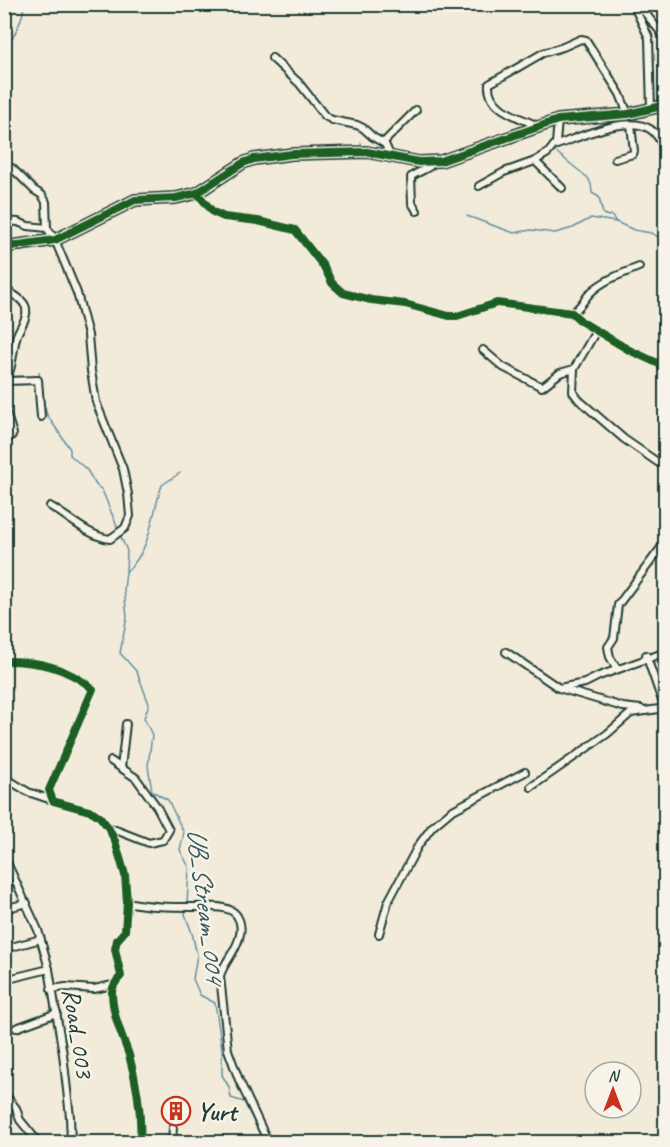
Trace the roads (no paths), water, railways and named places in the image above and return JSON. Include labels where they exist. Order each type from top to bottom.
[{"type":"street","points":[[633,4],[649,38],[651,109]]},
{"type":"street","points":[[638,4],[666,39]]},
{"type":"street","points":[[538,126],[495,105],[489,94],[489,84],[543,53],[581,39],[586,40],[620,94],[628,114]]},
{"type":"street","points":[[272,58],[299,83],[325,116],[335,121],[359,125],[383,143],[390,155]]},
{"type":"street","points":[[479,186],[509,170],[535,161],[554,146],[628,114],[666,105]]},
{"type":"street","points":[[383,143],[416,110]]},
{"type":"street","points":[[554,146],[558,120]]},
{"type":"street","points":[[4,247],[55,240],[135,200],[176,198],[196,193],[243,163],[254,159],[292,154],[367,152],[419,162],[441,161],[558,120],[642,126],[657,136],[666,152]]},
{"type":"street","points":[[615,159],[630,155],[634,151],[631,125]]},
{"type":"street","points":[[417,211],[412,203],[411,177],[430,168],[435,161]]},
{"type":"street","points":[[535,161],[562,188]]},
{"type":"street","points":[[4,163],[42,195],[46,202],[47,228],[55,240],[76,293],[88,335],[96,402],[123,469],[130,516],[125,528],[110,539],[90,532],[50,506]]},
{"type":"street","points":[[4,169],[12,168]]},
{"type":"street","points":[[666,174],[666,190]]},
{"type":"street","points":[[196,193],[213,212],[224,217],[258,220],[295,230],[324,267],[332,283],[343,293],[371,300],[405,304],[449,316],[457,316],[497,303],[572,313],[628,350],[666,367]]},
{"type":"street","points":[[4,220],[47,228]]},
{"type":"street","points":[[572,313],[582,306],[590,293],[604,281],[639,267]]},
{"type":"street","points":[[4,290],[21,300],[26,307],[25,319],[17,335],[9,375],[5,381]]},
{"type":"street","points":[[596,331],[574,369],[573,392],[579,400],[624,439],[666,468]]},
{"type":"street","points":[[483,351],[503,367],[542,387],[560,373],[574,369]]},
{"type":"street","points":[[5,381],[38,380],[41,417]]},
{"type":"street","points":[[4,406],[13,434],[4,443]]},
{"type":"street","points":[[4,532],[4,553]]},
{"type":"street","points":[[617,669],[610,657],[608,647],[614,638],[618,605],[666,541]]},
{"type":"street","points":[[506,652],[559,688],[623,707],[648,710]]},
{"type":"street","points":[[559,688],[585,683],[647,657],[666,652]]},
{"type":"street","points":[[647,657],[661,698],[666,700]]},
{"type":"street","points":[[4,661],[29,661],[67,671],[93,689],[49,790],[53,801]]},
{"type":"street","points":[[531,787],[607,734],[631,713],[666,708]]},
{"type":"street","points":[[121,768],[126,724]]},
{"type":"street","points":[[108,827],[149,843],[163,840],[169,830],[157,807],[136,778],[111,761]]},
{"type":"street","points":[[379,934],[388,902],[418,846],[432,826],[451,812],[525,772]]},
{"type":"street","points":[[4,777],[28,792],[93,812],[108,827],[115,842],[125,875],[127,902],[126,927],[117,940],[115,949],[121,976],[114,985],[112,993],[116,1019],[129,1056],[141,1114],[140,1143]]},
{"type":"street","name":"Road_003","points":[[4,856],[27,903],[41,939],[57,1013],[71,1143]]},
{"type":"street","points":[[127,902],[170,907],[225,908],[232,911],[240,920],[238,942],[225,962],[220,976],[225,1034],[232,1062],[268,1143]]},
{"type":"street","points":[[4,909],[27,903]]},
{"type":"street","points":[[4,949],[41,939]]},
{"type":"street","points":[[4,980],[48,969]]},
{"type":"street","points":[[51,989],[66,987],[94,989],[114,985]]},
{"type":"street","points":[[16,1028],[57,1013]]},
{"type":"street","points":[[4,1093],[16,1108],[20,1120],[38,1143]]},
{"type":"street","points":[[172,1143],[173,1128]]},
{"type":"waterway","points":[[4,48],[17,28],[24,4]]},
{"type":"waterway","points":[[361,143],[362,147]]},
{"type":"waterway","points":[[556,152],[588,178],[592,193],[599,197],[603,214],[611,215],[616,222]]},
{"type":"waterway","points":[[467,216],[514,233],[531,230],[555,233],[573,228],[591,218],[616,222],[634,230],[651,233],[666,241]]},
{"type":"waterway","points":[[39,372],[40,379]]},
{"type":"waterway","points":[[41,383],[47,415],[70,449],[70,455],[87,470],[102,490],[119,531]]},
{"type":"waterway","name":"UB_Stream_004","points":[[180,473],[162,485],[146,543],[135,563],[126,572],[124,589],[127,617],[120,653],[137,672],[149,704],[144,718],[152,735],[148,766],[152,791],[168,800],[184,833],[180,850],[189,867],[187,905]]},
{"type":"waterway","points":[[120,535],[127,551],[126,571]]},
{"type":"waterway","name":"UB_Stream_004","points":[[186,910],[185,914],[197,955],[193,979],[200,995],[215,1003],[222,1049],[222,1075],[229,1087],[231,1098],[244,1102],[264,1142]]},
{"type":"place","name":"Yurt","points":[[176,1111]]}]
